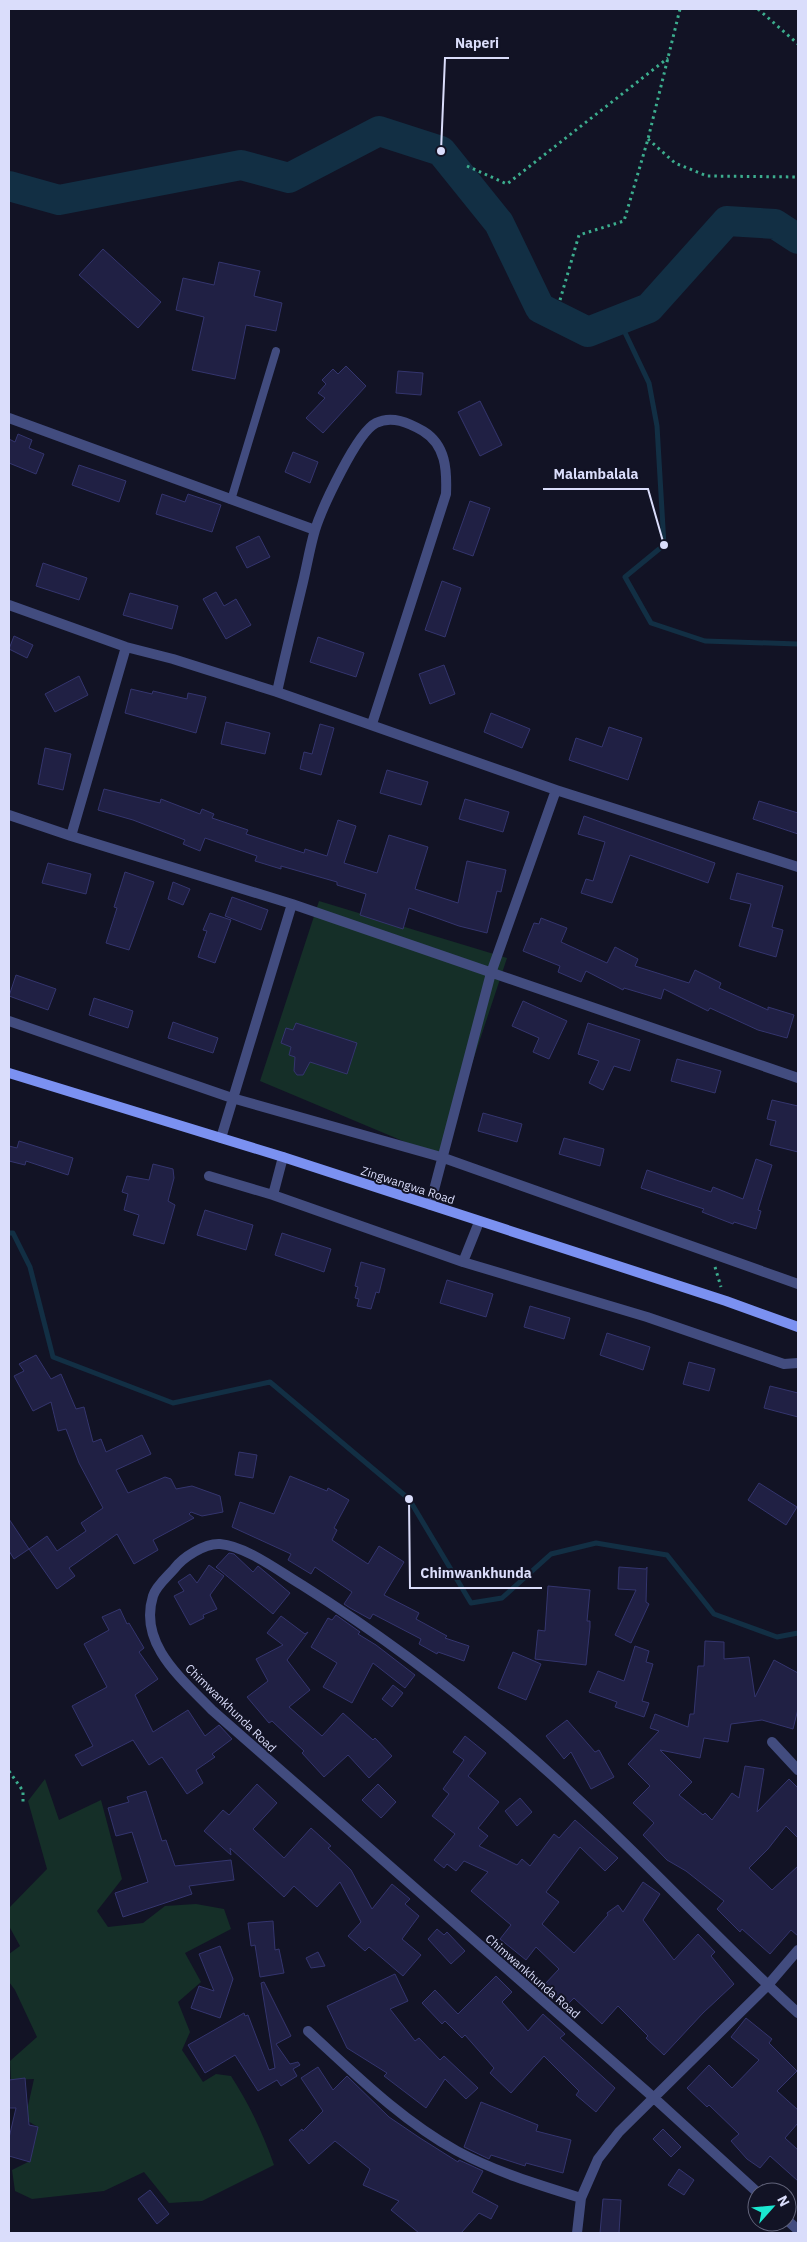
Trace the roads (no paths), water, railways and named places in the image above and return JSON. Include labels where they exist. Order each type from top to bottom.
[{"type":"street","points":[[9,418],[315,530]]},
{"type":"street","points":[[277,692],[315,530],[354,448],[368,429],[377,422],[390,419],[410,423],[431,436],[441,451],[447,471],[446,494],[372,724]]},
{"type":"street","points":[[9,605],[126,647],[173,659],[372,724],[556,790],[798,867]]},
{"type":"street","points":[[71,836],[126,647]]},
{"type":"street","points":[[430,1205],[441,1157],[491,973],[556,790]]},
{"type":"street","points":[[9,815],[292,904],[798,1078]]},
{"type":"street","points":[[221,1138],[292,904]]},
{"type":"street","points":[[9,1021],[232,1098],[441,1157],[798,1284]]},
{"type":"street","name":"Zingwangwa Road","points":[[9,1073],[283,1157],[479,1222],[726,1300],[798,1327]]},
{"type":"street","points":[[273,1195],[283,1157]]},
{"type":"street","points":[[209,1176],[273,1195],[463,1262],[647,1317],[784,1364],[798,1363]]},
{"type":"street","points":[[463,1262],[479,1222]]},
{"type":"street","name":"Chimwankhunda Road","points":[[747,2183],[212,1710],[172,1669],[157,1646],[148,1620],[154,1593],[178,1563],[198,1550],[218,1543],[239,1548],[303,1586],[409,1658],[458,1695],[579,1799],[768,1985],[798,2012]]},
{"type":"street","points":[[772,1742],[798,1770]]},
{"type":"street","points":[[577,2233],[581,2198],[598,2159],[619,2132],[768,1985],[798,1950]]},
{"type":"street","points":[[308,2031],[383,2099],[413,2122],[456,2150],[505,2174],[581,2198]]},
{"type":"lane","points":[[230,500],[276,351]]},
{"type":"waterway","points":[[9,186],[59,200],[241,165],[289,178],[379,131],[441,151],[499,223],[540,308],[588,332],[649,308],[727,221],[775,224],[798,239]]},
{"type":"waterway","points":[[619,320],[649,383],[657,426],[664,545],[625,577],[651,623],[705,641],[798,644]]},
{"type":"waterway","points":[[9,1233],[13,1233],[30,1267],[53,1357],[173,1403],[270,1382],[409,1499],[471,1603],[502,1598],[551,1554],[596,1543],[667,1555],[714,1614],[777,1637],[798,1633]]},
{"type":"place","name":"Naperi","points":[[441,151]]},
{"type":"place","name":"Malambalala","points":[[664,545]]},
{"type":"place","name":"Chimwankhunda","points":[[409,1499]]}]
